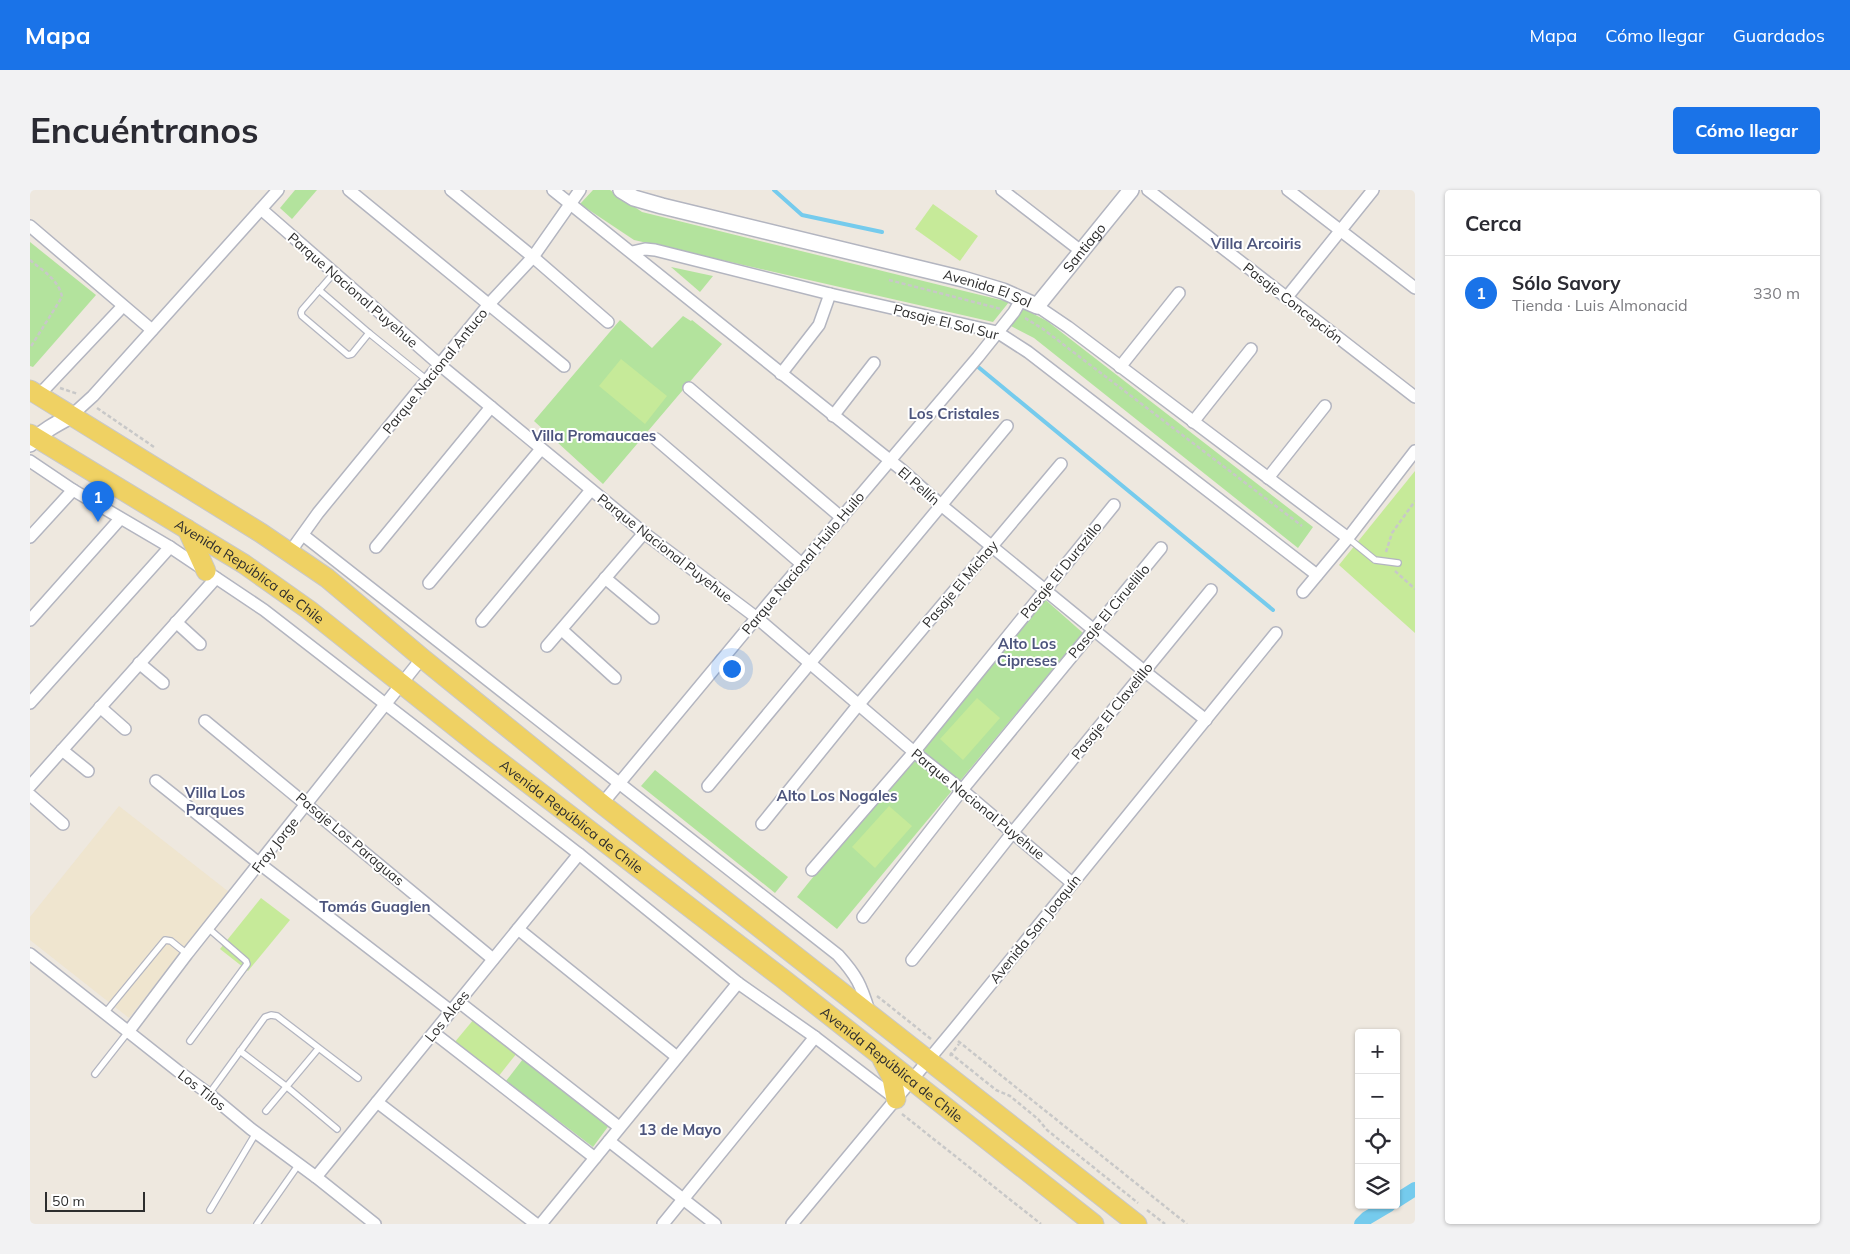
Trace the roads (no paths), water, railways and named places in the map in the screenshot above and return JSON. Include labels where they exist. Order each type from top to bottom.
[{"type":"main road","name":"Avenida República de Chile","points":[[33,397],[71,416],[252,527],[327,578],[602,804],[1137,1224]]},
{"type":"main road","name":"Avenida República de Chile","points":[[32,439],[244,564],[309,610],[482,748],[782,978],[1094,1224]]},
{"type":"main road","points":[[187,529],[211,574]]},
{"type":"main road","points":[[879,1054],[892,1078],[893,1102]]},
{"type":"street","points":[[32,439],[71,416],[93,396],[278,190]]},
{"type":"street","points":[[350,190],[490,303],[564,366]]},
{"type":"street","points":[[451,190],[608,322]]},
{"type":"street","points":[[553,190],[632,252]]},
{"type":"street","name":"Parque Nacional Antuco","points":[[290,552],[318,513],[490,303],[533,257],[569,203],[580,190]]},
{"type":"street","name":"Avenida El Sol","points":[[621,190],[634,198],[662,206],[942,273],[1022,298],[1037,306],[1120,366],[1348,538]]},
{"type":"street","points":[[1002,190],[1081,251]]},
{"type":"street","name":"Santiago","points":[[1037,306],[1131,190]]},
{"type":"street","name":"Pasaje Concepción","points":[[1148,190],[1415,397]]},
{"type":"street","points":[[1288,190],[1415,288]]},
{"type":"street","points":[[1287,297],[1373,190]]},
{"type":"street","name":"Parque Nacional Puyehue","points":[[260,209],[440,365],[541,449],[644,533],[756,618],[1072,883]]},
{"type":"street","points":[[30,226],[152,330]]},
{"type":"street","name":"Pasaje El Sol Sur","points":[[632,252],[645,249],[654,250],[830,294],[997,332],[1028,352],[1317,574]]},
{"type":"street","name":"El Pellín","points":[[632,252],[832,416],[902,470],[941,505],[1144,672],[1206,720]]},
{"type":"street","points":[[1120,366],[1179,293]]},
{"type":"street","points":[[781,374],[819,325],[830,294]]},
{"type":"street","name":"Parque Nacional Huilo Huilo","points":[[602,804],[756,618],[978,358],[1014,312],[1022,298]]},
{"type":"street","points":[[33,397],[123,306]]},
{"type":"street","points":[[1193,422],[1251,349]]},
{"type":"street","points":[[832,416],[874,364]]},
{"type":"street","points":[[689,388],[842,518]]},
{"type":"street","points":[[1268,478],[1325,406]]},
{"type":"street","points":[[376,547],[491,407]]},
{"type":"street","points":[[708,786],[1006,426]]},
{"type":"street","points":[[656,439],[803,565]]},
{"type":"street","points":[[429,583],[541,449]]},
{"type":"street","points":[[1303,592],[1348,538],[1415,451]]},
{"type":"street","name":"Avenida República de Chile","points":[[30,461],[120,519],[170,547],[264,610],[387,704],[738,982],[816,1037],[893,1102]]},
{"type":"street","name":"Pasaje El Michay","points":[[762,824],[859,704],[1061,464]]},
{"type":"street","points":[[30,537],[73,490]]},
{"type":"street","points":[[482,621],[591,490]]},
{"type":"street","name":"Pasaje El Durazillo","points":[[812,870],[914,752],[1114,504]]},
{"type":"street","points":[[30,620],[120,519]]},
{"type":"street","points":[[547,646],[644,533]]},
{"type":"street","name":"Avenida República de Chile","points":[[304,535],[838,955],[852,970],[860,983],[871,1015]]},
{"type":"street","points":[[30,703],[170,547]]},
{"type":"street","name":"Pasaje El Ciruelillo","points":[[863,917],[962,790],[1161,548]]},
{"type":"street","points":[[30,786],[176,622],[211,574]]},
{"type":"street","points":[[605,578],[653,618]]},
{"type":"street","name":"Pasaje El Clavelillo","points":[[912,960],[1013,832],[1211,590]]},
{"type":"street","points":[[176,622],[200,644]]},
{"type":"street","points":[[562,630],[615,678]]},
{"type":"street","name":"Avenida San Joaquín","points":[[792,1224],[950,1034],[1276,633]]},
{"type":"street","name":"Fray Jorge","points":[[128,1032],[187,954],[422,658]]},
{"type":"street","points":[[139,664],[163,683]]},
{"type":"street","points":[[100,707],[126,729]]},
{"type":"street","name":"Pasaje Los Paraguas","points":[[205,721],[493,959]]},
{"type":"street","points":[[62,750],[88,771]]},
{"type":"street","points":[[156,780],[260,864],[451,1011]]},
{"type":"street","points":[[30,795],[63,824]]},
{"type":"street","name":"Los Alces","points":[[316,1177],[578,854]]},
{"type":"street","points":[[518,929],[678,1057]]},
{"type":"street","name":"Los Tilos","points":[[30,954],[256,1133],[316,1177],[371,1223]]},
{"type":"street","points":[[541,1224],[738,982]]},
{"type":"street","points":[[459,1002],[619,1127]]},
{"type":"street","points":[[434,1033],[595,1158]]},
{"type":"street","points":[[662,1224],[816,1037]]},
{"type":"street","points":[[377,1102],[536,1224]]},
{"type":"street","points":[[609,1141],[715,1224]]},
{"type":"lane","points":[[334,273],[300,313],[348,355],[352,354],[369,333]]},
{"type":"lane","points":[[319,290],[427,380]]},
{"type":"lane","points":[[1348,538],[1375,560],[1398,563]]},
{"type":"lane","points":[[190,1041],[247,964],[246,961],[208,928]]},
{"type":"lane","points":[[105,1013],[165,940],[171,941],[187,954]]},
{"type":"lane","points":[[209,1094],[265,1017],[271,1015],[277,1016],[358,1078]]},
{"type":"lane","points":[[95,1074],[128,1032]]},
{"type":"lane","points":[[266,1111],[318,1049]]},
{"type":"lane","points":[[240,1051],[337,1129]]},
{"type":"lane","points":[[210,1210],[256,1133]]},
{"type":"lane","points":[[258,1224],[299,1164]]},
{"type":"waterway","points":[[774,190],[802,215],[882,232]]},
{"type":"waterway","points":[[977,366],[1273,610]]},
{"type":"waterway","points":[[1400,1198],[1415,1189]]},
{"type":"waterway","points":[[1361,1224],[1382,1209]]},
{"type":"place","name":"Sólo Savory","points":[[98,522]]},
{"type":"district","name":"Villa Arcoiris","points":[[1256,244]]},
{"type":"district","name":"Los Cristales","points":[[954,414]]},
{"type":"district","name":"Villa Promaucaes","points":[[594,436]]},
{"type":"district","name":"Alto Los Cipreses","points":[[1027,652]]},
{"type":"district","name":"Alto Los Nogales","points":[[837,796]]},
{"type":"district","name":"Villa Los Parques","points":[[215,802]]},
{"type":"district","name":"Tomás Guaglen","points":[[375,907]]},
{"type":"district","name":"13 de Mayo","points":[[680,1130]]}]
